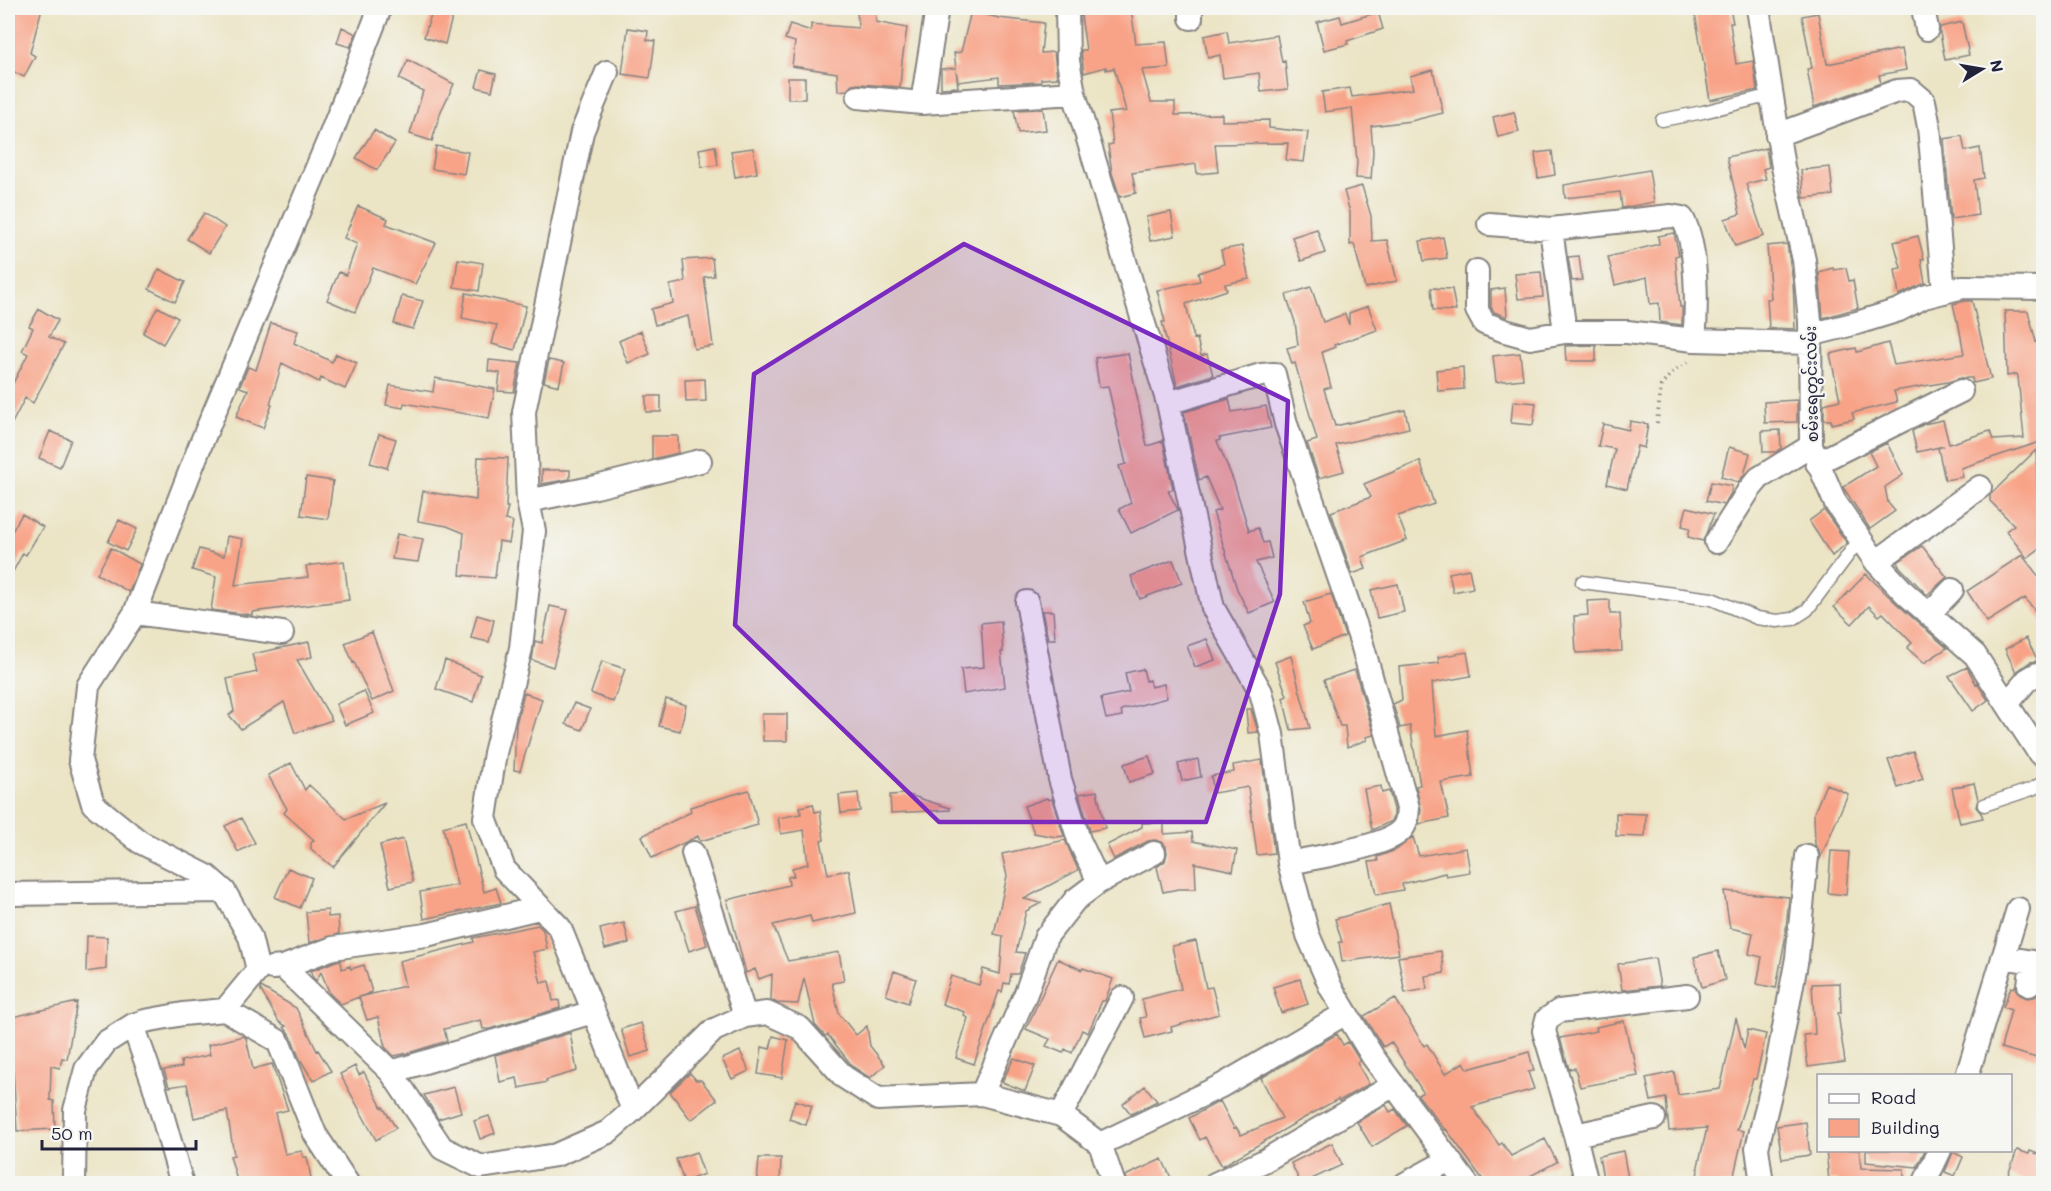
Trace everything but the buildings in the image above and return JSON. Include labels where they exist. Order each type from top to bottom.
[{"type":"street","points":[[258,970],[250,937],[224,891],[207,876],[140,842],[93,804],[81,760],[88,686],[135,613],[200,446],[325,150],[380,8]]},
{"type":"street","points":[[922,103],[937,8]]},
{"type":"street","points":[[1067,8],[1068,61],[1074,93],[1168,404],[1213,608],[1261,692],[1264,702],[1272,734],[1289,863],[1308,935],[1331,988],[1373,1057],[1467,1184]]},
{"type":"street","name":"စမ်းရေတွင်းလမ်း","points":[[1758,8],[1777,135],[1804,260],[1810,339],[1814,454],[1835,502],[1876,562],[1975,655],[2043,756]]},
{"type":"street","points":[[608,72],[582,132],[527,392],[524,412],[528,501],[534,531],[521,648],[495,753],[485,818],[504,869],[538,908],[560,928],[633,1110]]},
{"type":"street","points":[[1777,135],[1898,91],[1911,90],[1924,101],[1929,127],[1944,292]]},
{"type":"street","points":[[858,97],[922,103],[1074,93]]},
{"type":"street","points":[[1489,224],[1551,229],[1671,216],[1682,218],[1687,226],[1693,261],[1696,315],[1701,340]]},
{"type":"street","points":[[1551,229],[1565,332]]},
{"type":"street","points":[[1477,272],[1477,310],[1484,323],[1530,338],[1565,332],[1627,332],[1701,340],[1810,339],[1899,310],[1924,297],[1964,287],[2043,288]]},
{"type":"street","points":[[1168,404],[1261,375],[1274,374],[1286,424],[1362,644],[1408,808],[1407,823],[1398,834],[1380,842],[1289,863]]},
{"type":"street","points":[[1716,542],[1759,478],[1961,391]]},
{"type":"street","points":[[528,501],[597,487],[700,461]]},
{"type":"street","points":[[1876,562],[1980,487]]},
{"type":"street","points":[[1929,614],[1952,590]]},
{"type":"street","points":[[1027,602],[1060,779],[1079,840],[1099,882]]},
{"type":"street","points":[[135,613],[282,633]]},
{"type":"street","points":[[2007,704],[2027,680],[2037,674]]},
{"type":"street","points":[[982,1094],[1026,993],[1046,937],[1075,900],[1099,882],[1154,853]]},
{"type":"street","points":[[693,854],[745,1016]]},
{"type":"street","points":[[1762,1184],[1757,1148],[1777,1065],[1797,958],[1807,856]]},
{"type":"street","points":[[8,894],[224,891]]},
{"type":"street","points":[[225,1010],[258,970],[283,968],[333,948],[426,935],[538,908]]},
{"type":"street","points":[[1968,1074],[2018,909]]},
{"type":"street","points":[[2003,957],[2038,963],[2029,985]]},
{"type":"street","points":[[283,968],[391,1072],[442,1148],[481,1167],[556,1155],[608,1132],[714,1030],[745,1016],[767,1013],[801,1019],[844,1077],[878,1099],[982,1094],[1061,1115],[1100,1144],[1114,1184]]},
{"type":"street","points":[[1587,1184],[1544,1031],[1547,1019],[1558,1011],[1687,996]]},
{"type":"street","points":[[1061,1115],[1122,998]]},
{"type":"street","points":[[74,1184],[75,1110],[86,1069],[106,1042],[133,1025],[183,1014],[225,1010],[278,1041],[315,1134],[348,1184]]},
{"type":"street","points":[[391,1072],[593,1012]]},
{"type":"street","points":[[1100,1144],[1221,1086],[1346,1013]]},
{"type":"street","points":[[133,1025],[153,1082],[182,1184]]},
{"type":"street","points":[[1215,1184],[1264,1161],[1394,1085]]},
{"type":"street","points":[[1575,1135],[1654,1118]]},
{"type":"street","points":[[1924,1184],[1939,1152]]},
{"type":"street","points":[[1405,1184],[1449,1160]]},
{"type":"lane","points":[[1662,120],[1771,95]]},
{"type":"lane","points":[[1582,582],[1712,599],[1757,618],[1777,621],[1793,619],[1807,610],[1860,539]]},
{"type":"lane","points":[[1984,805],[2032,789],[2043,782]]},
{"type":"path","points":[[1657,423],[1661,386],[1673,372],[1689,361],[1701,340]]},
{"type":"highlighted area","points":[[964,244],[1288,401],[1280,594],[1206,822],[939,822],[735,625],[754,374]]}]
